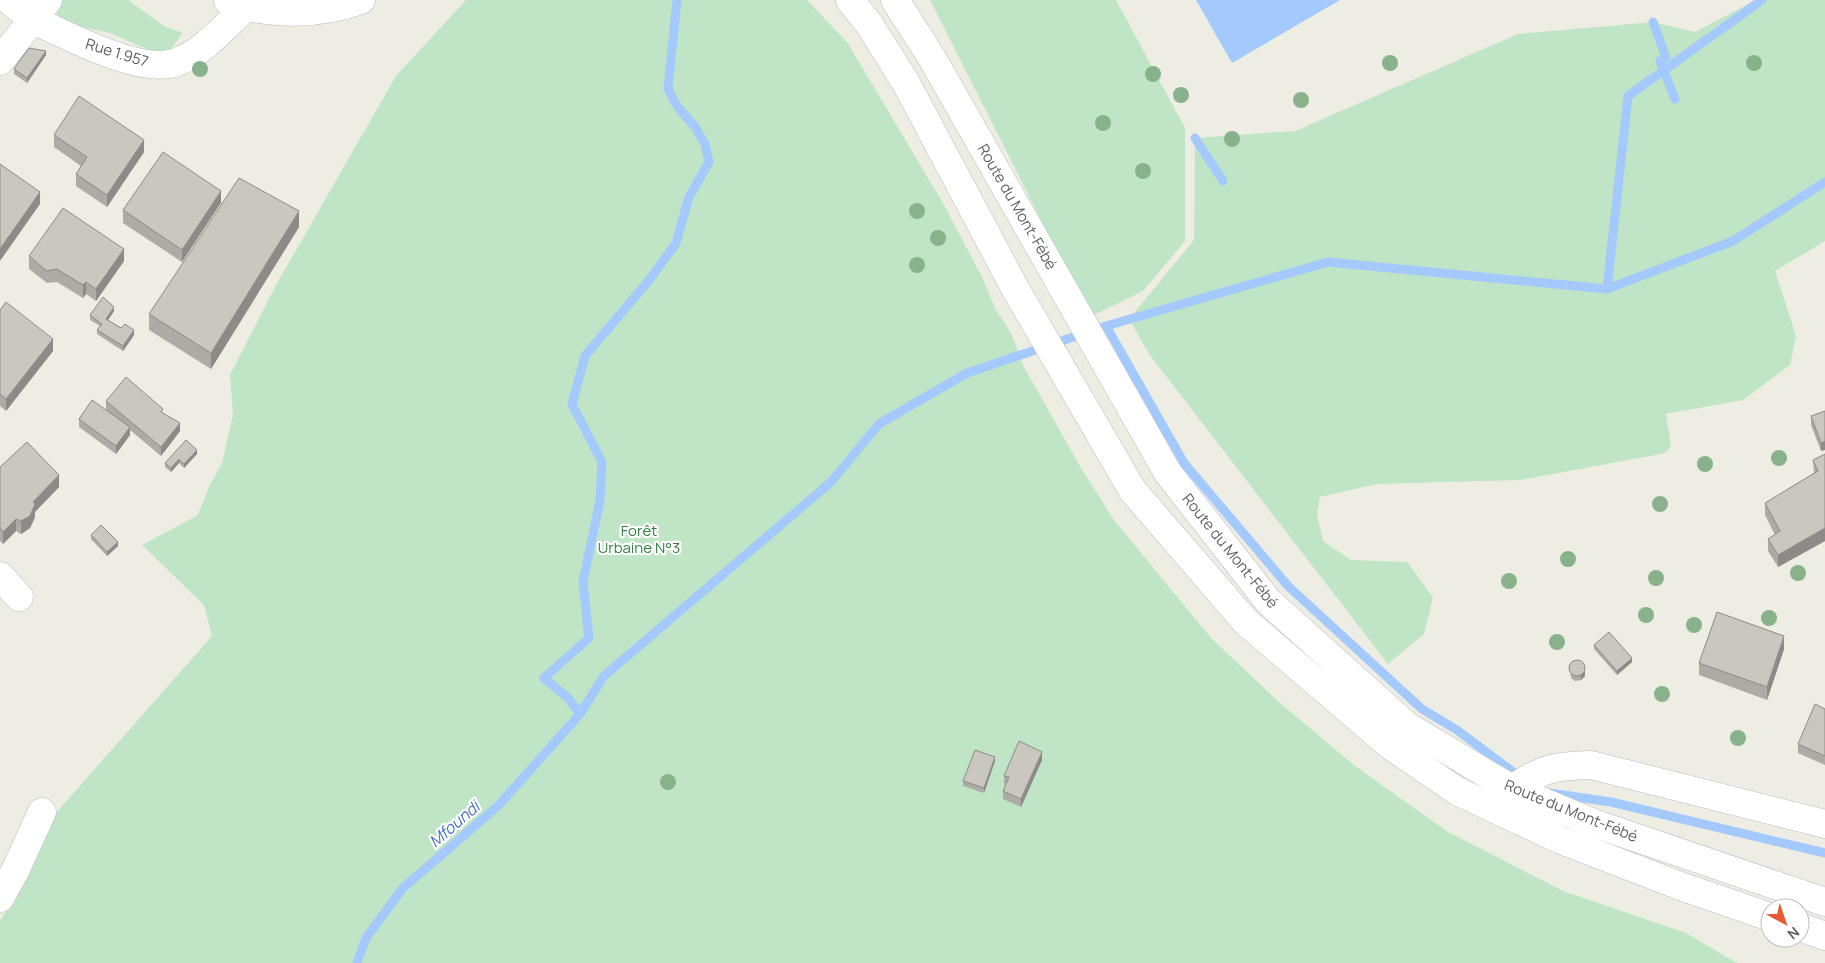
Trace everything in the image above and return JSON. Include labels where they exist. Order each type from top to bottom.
[{"type":"street","name":"Rue 1.957","points":[[9,0],[40,10],[95,48],[133,61],[161,66],[176,62],[200,49],[237,3]]},
{"type":"street","points":[[237,3],[295,12],[344,6],[361,0]]},
{"type":"street","name":"Route du Mont-Fébé","points":[[850,0],[869,24],[906,83],[1016,290],[1133,490],[1246,622],[1391,746],[1457,791],[1561,840],[1683,887],[1760,914]]},
{"type":"street","name":"Route du Mont-Fébé","points":[[896,0],[932,58],[1168,473],[1268,602],[1407,726],[1512,790],[1596,824],[1825,902]]},
{"type":"street","points":[[0,61],[40,10]]},
{"type":"street","points":[[0,576],[19,597]]},
{"type":"street","points":[[1512,790],[1534,774],[1559,766],[1591,765],[1825,824]]},
{"type":"street","points":[[0,898],[15,872],[42,812]]},
{"type":"street","points":[[1810,931],[1825,936]]},
{"type":"green space","points":[[59,0],[128,0],[164,26],[183,33],[170,50],[156,53],[110,33],[73,25],[59,18],[55,8]]},
{"type":"green space","name":"Forêt Urbaine N°3","points":[[466,0],[807,0],[847,42],[943,203],[982,277],[996,310],[1011,333],[1024,367],[1081,468],[1114,520],[1211,638],[1280,703],[1355,766],[1448,832],[1563,891],[1686,933],[1737,963],[0,963],[0,921],[33,866],[55,814],[212,636],[204,605],[142,545],[198,515],[209,487],[222,463],[233,415],[230,375],[276,285],[396,76]]},
{"type":"green space","points":[[930,0],[1116,0],[1185,128],[1185,241],[1143,291],[1090,317]]},
{"type":"green space","points":[[1756,0],[1825,0],[1825,241],[1775,271],[1796,336],[1790,365],[1743,400],[1666,414],[1671,445],[1667,452],[1661,454],[1520,480],[1377,484],[1320,497],[1317,514],[1323,541],[1351,560],[1407,562],[1433,597],[1424,634],[1388,664],[1149,354],[1129,319],[1194,240],[1195,138],[1295,131],[1518,34],[1653,22],[1695,32]]},
{"type":"water","points":[[1196,0],[1340,0],[1232,63]]},
{"type":"building","points":[[29,48],[46,51],[27,78],[14,69]]},
{"type":"building","points":[[79,96],[144,140],[107,195],[76,174],[87,157],[54,135]]},
{"type":"building","points":[[163,152],[221,191],[182,250],[123,210]]},
{"type":"building","points":[[0,164],[40,192],[0,249]]},
{"type":"building","points":[[239,178],[299,211],[211,353],[149,314]]},
{"type":"building","points":[[63,208],[124,249],[96,289],[86,282],[83,285],[57,269],[47,271],[29,256]]},
{"type":"building","points":[[103,297],[114,307],[106,319],[121,328],[125,324],[134,330],[123,346],[97,330],[102,324],[90,315]]},
{"type":"building","points":[[6,302],[53,339],[6,399],[0,394],[0,310]]},
{"type":"building","points":[[126,377],[163,409],[161,412],[180,423],[161,447],[106,401]]},
{"type":"building","points":[[92,400],[130,427],[116,446],[79,419]]},
{"type":"building","points":[[1825,411],[1825,441],[1821,443],[1811,416]]},
{"type":"building","points":[[186,440],[197,450],[184,464],[179,459],[171,468],[165,463]]},
{"type":"building","points":[[27,442],[59,475],[33,502],[35,504],[30,516],[21,521],[16,519],[3,532],[0,528],[0,467]]},
{"type":"building","points":[[1825,454],[1825,528],[1778,555],[1768,539],[1780,531],[1765,503],[1818,471],[1813,460]]},
{"type":"building","points":[[101,525],[118,542],[107,552],[91,535]]},
{"type":"building","points":[[1717,612],[1784,636],[1767,687],[1699,663]]},
{"type":"building","points":[[1609,632],[1632,658],[1617,671],[1594,645]]},
{"type":"building","points":[[1577,660],[1585,668],[1577,676],[1569,668]]},
{"type":"building","points":[[1815,704],[1825,709],[1825,756],[1798,744]]},
{"type":"building","points":[[1019,741],[1042,752],[1021,799],[1003,791],[1009,777],[1004,776]]},
{"type":"building","points":[[975,750],[995,757],[984,788],[963,781]]},
{"type":"waterway","points":[[580,714],[568,698],[544,678],[589,638],[583,582],[600,500],[602,462],[572,404],[585,356],[650,279],[676,243],[689,197],[709,162],[705,144],[695,127],[677,106],[668,89],[677,0]]},
{"type":"waterway","points":[[1607,289],[1628,96],[1762,0]]},
{"type":"waterway","points":[[1653,22],[1666,57],[1660,61],[1675,99]]},
{"type":"waterway","points":[[1195,138],[1223,181]]},
{"type":"waterway","name":"Mfoundi","points":[[357,963],[366,938],[403,888],[499,805],[580,714],[604,676],[831,482],[879,424],[967,373],[1106,326],[1328,262],[1607,289],[1733,241],[1825,182]]},
{"type":"waterway","points":[[1106,326],[1184,463],[1288,586],[1422,709],[1457,730],[1521,778]]},
{"type":"waterway","points":[[1549,793],[1611,802],[1825,853]]}]
